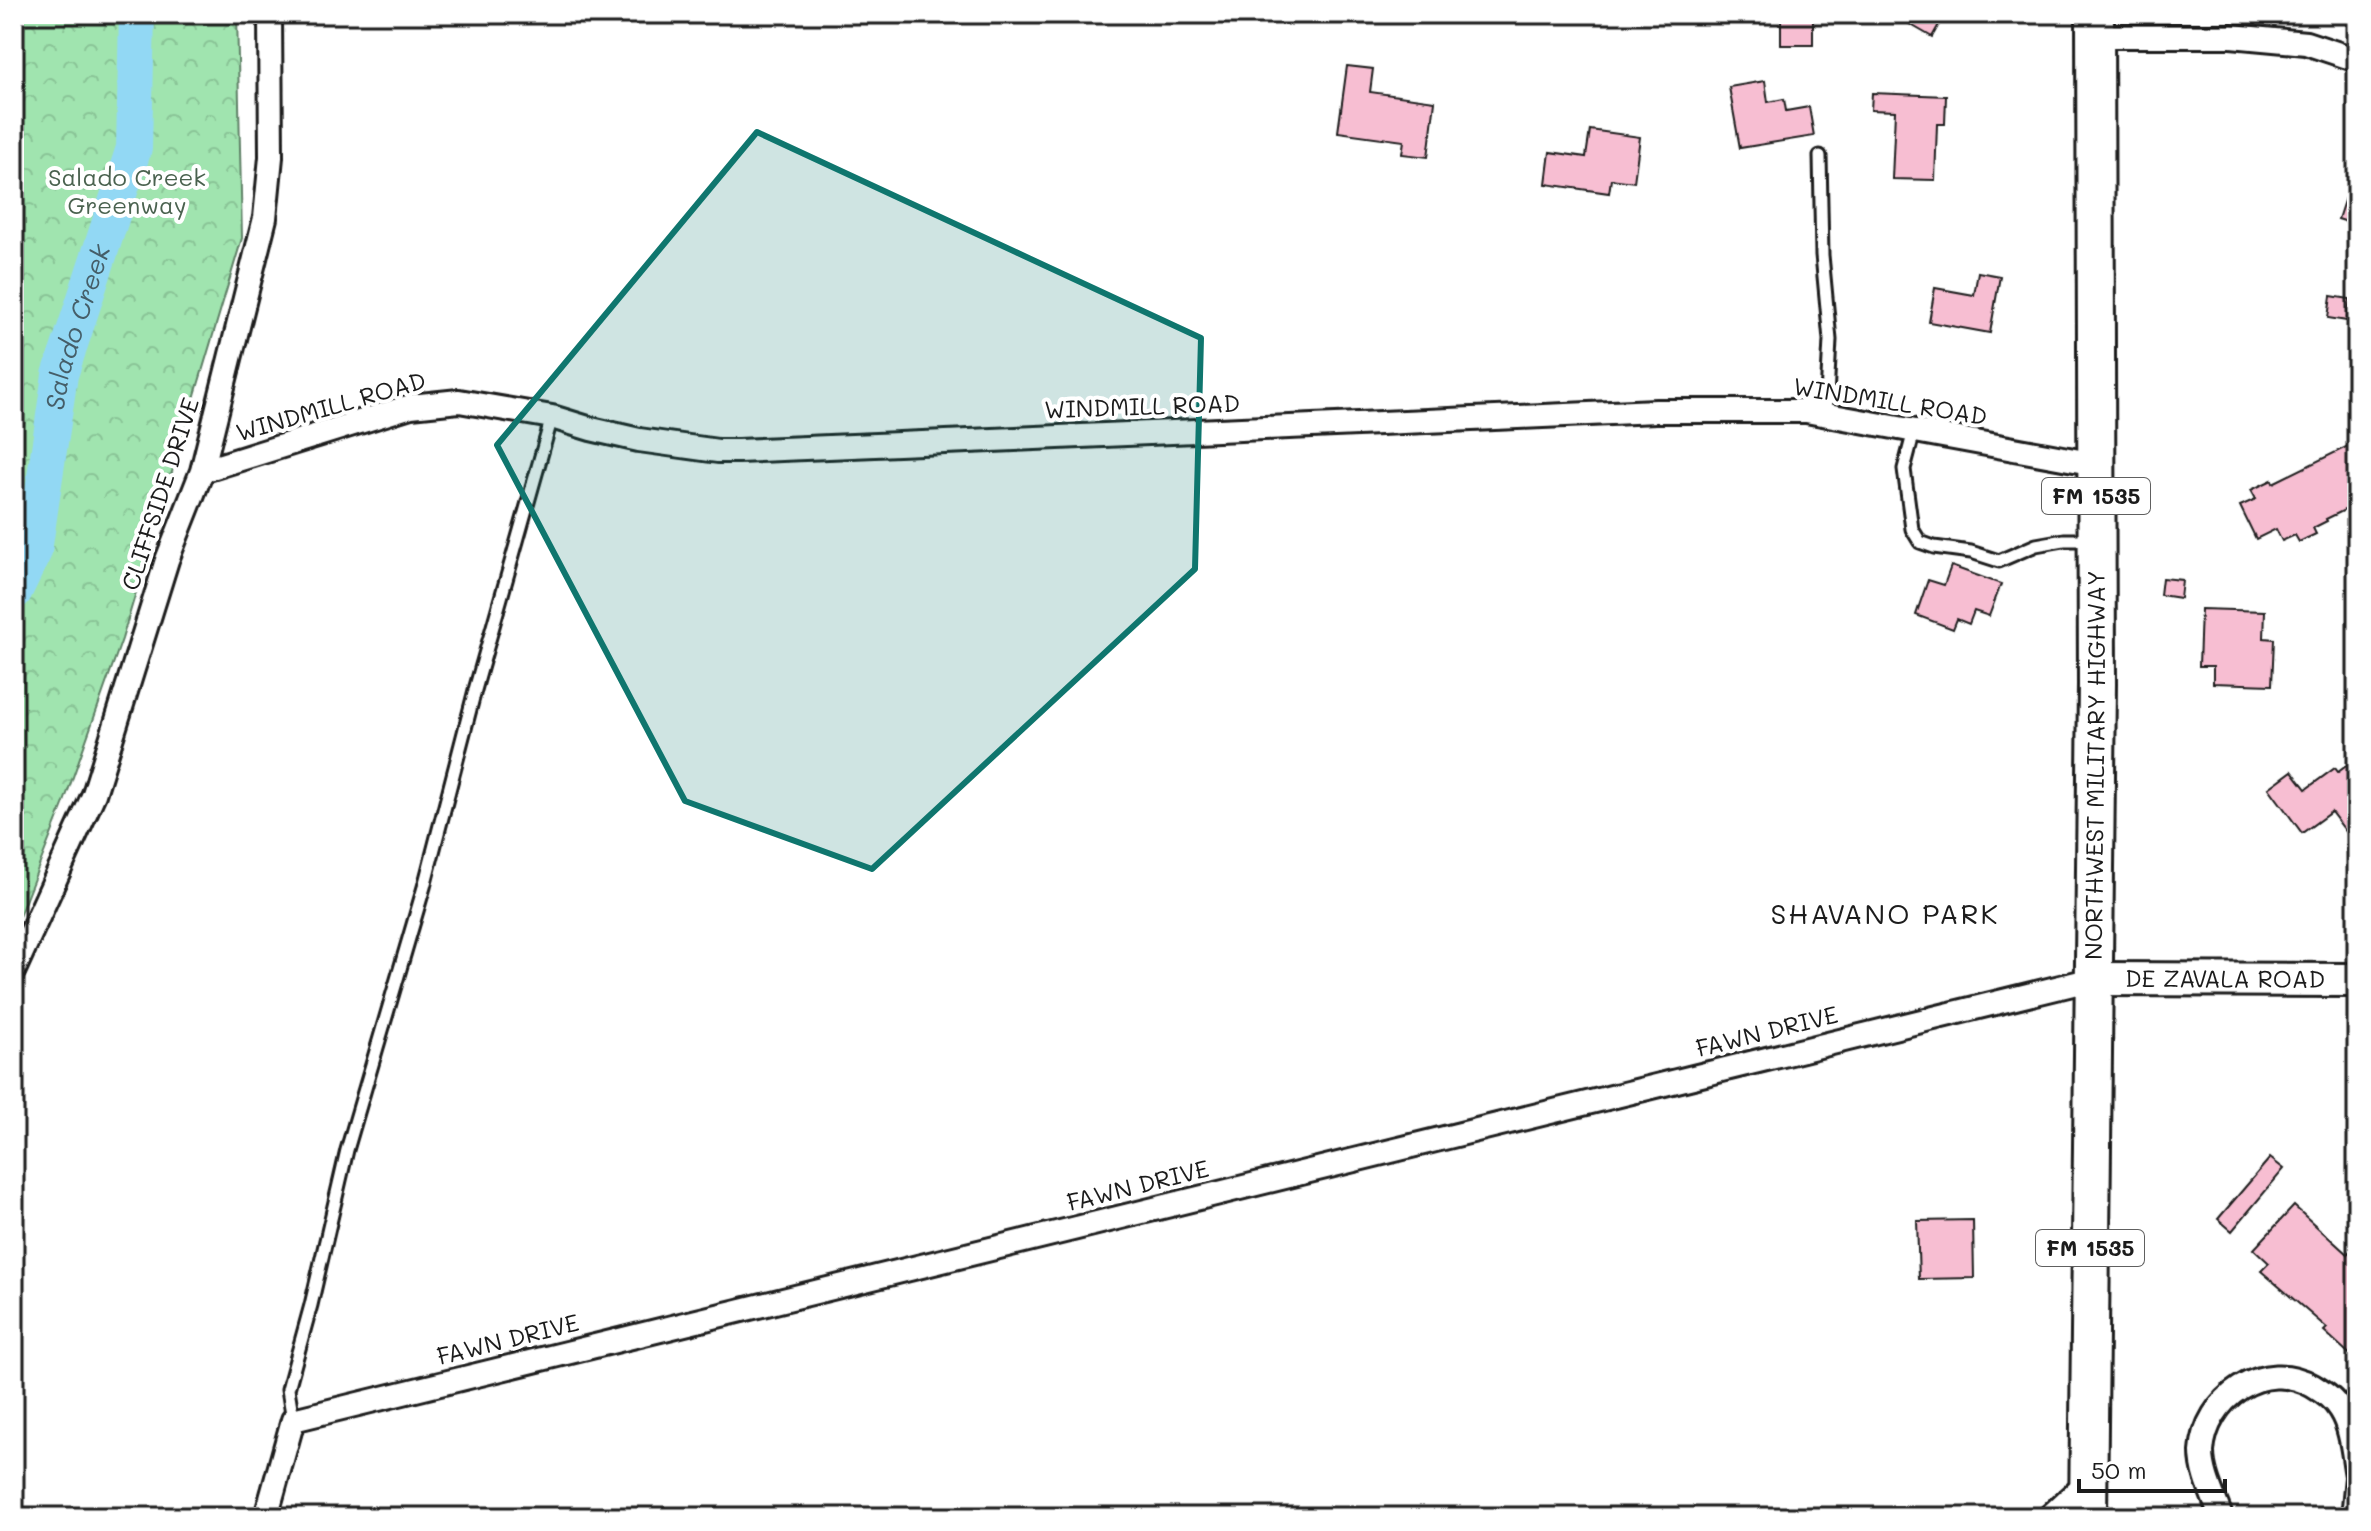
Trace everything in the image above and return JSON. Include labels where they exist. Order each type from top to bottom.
[{"type":"main road","name":"NORTHWEST MILITARY HIGHWAY","points":[[2088,1517],[2097,684],[2096,25]]},
{"type":"main road","name":"DE ZAVALA ROAD","points":[[2093,979],[2357,980]]},
{"type":"street","name":"CLIFFSIDE DRIVE","points":[[14,970],[94,794],[167,560],[202,471],[265,218],[271,157],[270,14]]},
{"type":"street","points":[[2096,25],[2291,41],[2357,60]]},
{"type":"street","name":"WINDMILL ROAD","points":[[202,471],[411,406],[459,401],[552,417],[639,440],[718,451],[1641,411],[1806,411],[2096,464]]},
{"type":"street","name":"FAWN DRIVE","points":[[293,1420],[2093,979]]},
{"type":"street","points":[[2221,1517],[2203,1466],[2204,1437],[2209,1420],[2224,1399],[2237,1388],[2273,1376],[2302,1379],[2329,1395],[2340,1408],[2347,1422],[2357,1476],[2353,1517]]},
{"type":"street","points":[[266,1517],[293,1420]]},
{"type":"street","points":[[2049,1517],[2088,1481]]},
{"type":"lane","points":[[1820,156],[1822,255],[1830,340],[1826,415]]},
{"type":"lane","points":[[293,1420],[288,1389],[347,1150],[424,887],[475,690],[552,417]]},
{"type":"lane","points":[[1914,431],[1904,469],[1912,529],[1920,542],[1999,561],[2036,545],[2064,540],[2096,540]]},
{"type":"highlighted area","points":[[757,132],[1201,338],[1195,569],[872,869],[685,801],[497,445]]},
{"type":"green space","name":"Salado Creek Greenway","points":[[14,14],[237,14],[242,238],[122,639],[63,805],[14,929]]},
{"type":"building","points":[[1781,14],[1813,14],[1813,45],[1781,45]]},
{"type":"building","points":[[1892,14],[1945,14],[1932,37]]},
{"type":"building","points":[[1347,66],[1373,69],[1370,92],[1435,101],[1428,157],[1402,154],[1404,141],[1338,132]]},
{"type":"building","points":[[1765,81],[1768,102],[1784,99],[1786,111],[1809,107],[1814,136],[1740,148],[1729,87]]},
{"type":"building","points":[[1872,93],[1946,96],[1945,124],[1937,124],[1935,180],[1892,179],[1895,111],[1871,110]]},
{"type":"building","points":[[1590,130],[1640,137],[1634,182],[1611,179],[1609,193],[1546,184],[1550,152],[1586,157]]},
{"type":"building","points":[[2354,170],[2357,170],[2357,225],[2338,219]]},
{"type":"building","points":[[1978,272],[2000,276],[1990,333],[1929,322],[1935,288],[1974,295]]},
{"type":"building","points":[[2331,296],[2350,299],[2347,321],[2328,318]]},
{"type":"building","points":[[2348,446],[2357,464],[2357,504],[2326,519],[2313,528],[2316,534],[2299,542],[2295,535],[2282,541],[2276,529],[2256,539],[2240,506],[2256,499],[2251,490],[2272,480],[2273,483]]},
{"type":"building","points":[[1951,566],[2001,584],[1989,616],[1974,611],[1969,624],[1957,619],[1953,629],[1916,615],[1928,580],[1944,585]]},
{"type":"building","points":[[2162,578],[2182,580],[2180,598],[2160,595]]},
{"type":"building","points":[[2201,609],[2265,611],[2264,638],[2274,639],[2272,685],[2213,683],[2213,666],[2199,666]]},
{"type":"building","points":[[2357,758],[2357,846],[2331,812],[2302,833],[2269,788],[2292,771],[2306,789],[2335,768],[2338,772]]},
{"type":"building","points":[[2270,1158],[2284,1169],[2232,1231],[2218,1219]]},
{"type":"building","points":[[2294,1206],[2347,1254],[2357,1244],[2357,1361],[2324,1331],[2327,1328],[2261,1271],[2269,1263],[2254,1249]]},
{"type":"building","points":[[1973,1220],[1974,1278],[1919,1279],[1917,1221]]},
{"type":"waterway","name":"Salado Creek","points":[[14,592],[34,551],[60,375],[134,148],[137,14]]},
{"type":"district","name":"SHAVANO PARK","points":[[1885,914]]}]
